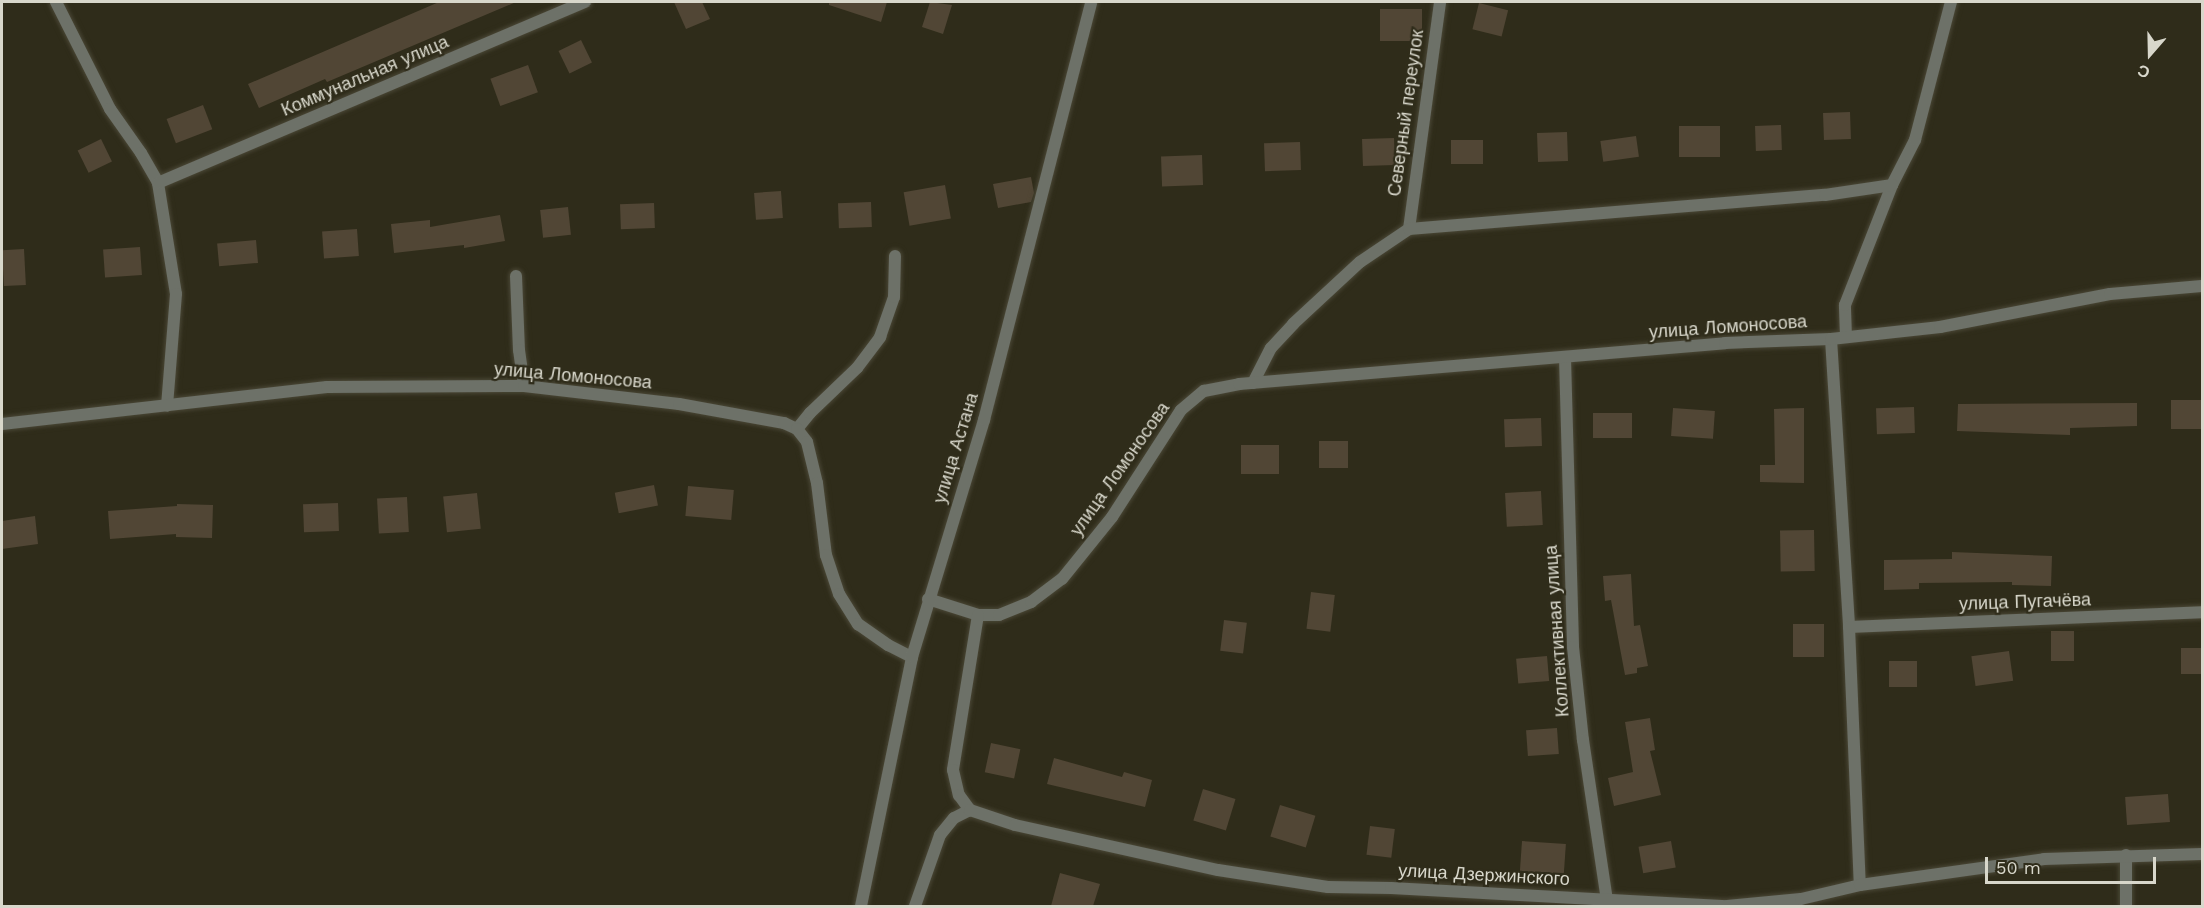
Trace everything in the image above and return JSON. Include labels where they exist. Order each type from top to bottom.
[{"type":"street","points":[[56,2],[110,109],[141,153],[158,183],[176,294],[167,406]]},
{"type":"street","name":"Коммунальная улица","points":[[158,183],[585,2]]},
{"type":"street","name":"улица Астана","points":[[861,906],[912,657],[984,420],[1091,2]]},
{"type":"street","name":"Северный переулок","points":[[1410,229],[1440,2]]},
{"type":"street","points":[[1846,337],[1845,305],[1892,185],[1915,140],[1951,2]]},
{"type":"street","points":[[1253,383],[1271,348],[1293,324],[1360,262],[1410,229],[1825,195],[1892,185]]},
{"type":"street","points":[[895,256],[894,297],[880,337],[857,368],[810,413],[797,429],[807,442],[817,483],[826,555],[839,594],[858,624],[888,645],[912,657]]},
{"type":"street","points":[[516,276],[519,350],[524,386]]},
{"type":"street","name":"улица Ломоносова","points":[[928,599],[978,615],[999,615],[1031,602],[1062,579],[1112,517],[1181,410],[1204,391],[1253,383],[1725,343],[1831,339],[1940,327],[2110,294],[2202,286]]},
{"type":"street","points":[[1831,339],[1849,627],[1860,885]]},
{"type":"street","name":"Коллективная улица","points":[[1565,358],[1573,647],[1583,740],[1607,900]]},
{"type":"street","name":"улица Ломоносова","points":[[2,424],[327,387],[524,386],[588,392],[755,415],[797,429]]},
{"type":"street","name":"улица Пугачёва","points":[[1849,627],[2202,612]]},
{"type":"street","points":[[915,906],[940,835],[954,818],[970,810],[960,795],[953,770],[978,615]]},
{"type":"street","name":"улица Дзержинского","points":[[970,810],[1015,825],[1117,850],[1218,870],[1329,887],[1727,906],[1801,899],[1860,885],[2044,859],[2202,854]]},
{"type":"street","points":[[2126,855],[2126,906]]},
{"type":"building","points":[[439,2],[516,2],[327,82],[325,79],[259,108],[248,84]]},
{"type":"building","points":[[674,2],[702,2],[710,19],[686,29]]},
{"type":"building","points":[[829,2],[887,2],[881,22],[829,5]]},
{"type":"building","points":[[930,2],[952,5],[943,34],[922,27]]},
{"type":"building","points":[[1479,3],[1508,10],[1502,36],[1472,29]]},
{"type":"building","points":[[1380,9],[1422,9],[1422,41],[1380,41]]},
{"type":"building","points":[[581,40],[592,62],[569,73],[559,51]]},
{"type":"building","points":[[528,65],[538,92],[500,106],[490,79]]},
{"type":"building","points":[[203,105],[212,129],[176,143],[167,119]]},
{"type":"building","points":[[1850,112],[1851,139],[1824,140],[1823,113]]},
{"type":"building","points":[[1781,125],[1782,150],[1756,151],[1755,126]]},
{"type":"building","points":[[1679,126],[1720,126],[1720,157],[1679,157]]},
{"type":"building","points":[[1567,132],[1568,161],[1538,162],[1537,133]]},
{"type":"building","points":[[1636,136],[1639,157],[1603,162],[1600,141]]},
{"type":"building","points":[[1394,138],[1395,165],[1363,166],[1362,139]]},
{"type":"building","points":[[101,139],[112,161],[89,173],[78,150]]},
{"type":"building","points":[[1451,140],[1483,140],[1483,164],[1451,164]]},
{"type":"building","points":[[1300,142],[1301,170],[1265,171],[1264,143]]},
{"type":"building","points":[[1202,155],[1203,185],[1162,186],[1161,156]]},
{"type":"building","points":[[1031,177],[1034,193],[1031,202],[998,208],[993,184]]},
{"type":"building","points":[[945,185],[951,218],[910,226],[904,192]]},
{"type":"building","points":[[781,191],[783,218],[756,220],[754,193]]},
{"type":"building","points":[[871,202],[872,227],[839,228],[838,203]]},
{"type":"building","points":[[654,203],[655,228],[621,229],[620,204]]},
{"type":"building","points":[[568,207],[571,235],[543,238],[540,210]]},
{"type":"building","points":[[500,215],[505,241],[464,248],[464,245],[394,253],[391,224],[430,220],[430,227]]},
{"type":"building","points":[[357,229],[359,256],[324,258],[322,231]]},
{"type":"building","points":[[256,240],[258,263],[219,266],[217,243]]},
{"type":"building","points":[[140,247],[142,275],[105,278],[103,250]]},
{"type":"building","points":[[24,249],[26,285],[4,286],[2,250]]},
{"type":"building","points":[[2171,400],[2202,400],[2202,429],[2171,429]]},
{"type":"building","points":[[2137,403],[2137,426],[2070,428],[2070,435],[1957,431],[1958,404]]},
{"type":"building","points":[[1914,407],[1915,433],[1877,434],[1876,408]]},
{"type":"building","points":[[1673,408],[1715,411],[1713,439],[1671,436]]},
{"type":"building","points":[[1804,408],[1804,483],[1760,482],[1760,465],[1775,465],[1774,409]]},
{"type":"building","points":[[1593,413],[1632,413],[1632,438],[1593,438]]},
{"type":"building","points":[[1541,418],[1542,446],[1505,447],[1504,419]]},
{"type":"building","points":[[1319,441],[1348,441],[1348,468],[1319,468]]},
{"type":"building","points":[[1241,445],[1279,445],[1279,474],[1241,474]]},
{"type":"building","points":[[654,485],[658,506],[619,513],[615,493]]},
{"type":"building","points":[[688,486],[734,490],[731,520],[685,516]]},
{"type":"building","points":[[1541,491],[1543,525],[1507,527],[1505,493]]},
{"type":"building","points":[[477,493],[481,529],[447,532],[443,497]]},
{"type":"building","points":[[407,497],[409,532],[379,534],[377,499]]},
{"type":"building","points":[[338,503],[339,531],[304,532],[303,504]]},
{"type":"building","points":[[177,504],[213,505],[212,538],[176,537],[176,534],[110,539],[108,511],[177,506]]},
{"type":"building","points":[[35,516],[38,544],[2,549],[2,521]]},
{"type":"building","points":[[1814,530],[1815,571],[1781,572],[1780,531]]},
{"type":"building","points":[[1952,552],[2052,556],[2051,586],[2012,585],[2012,582],[1919,583],[1919,589],[1884,590],[1884,560],[1952,559]]},
{"type":"building","points":[[1631,574],[1634,626],[1640,625],[1648,666],[1637,668],[1637,673],[1625,675],[1611,600],[1605,601],[1603,576]]},
{"type":"building","points":[[1311,592],[1335,595],[1330,632],[1306,629]]},
{"type":"building","points":[[1224,620],[1247,623],[1243,654],[1220,651]]},
{"type":"building","points":[[1793,624],[1824,624],[1824,657],[1793,657]]},
{"type":"building","points":[[2051,631],[2074,631],[2074,661],[2051,661]]},
{"type":"building","points":[[2181,648],[2202,648],[2202,674],[2181,674]]},
{"type":"building","points":[[2009,651],[2013,681],[1976,686],[1971,656]]},
{"type":"building","points":[[1547,656],[1549,681],[1518,684],[1516,659]]},
{"type":"building","points":[[1889,661],[1917,661],[1917,687],[1889,687]]},
{"type":"building","points":[[1650,718],[1655,750],[1650,751],[1661,795],[1614,806],[1608,778],[1633,772],[1625,722]]},
{"type":"building","points":[[1557,728],[1559,754],[1528,756],[1526,730]]},
{"type":"building","points":[[991,743],[1020,749],[1014,779],[985,772]]},
{"type":"building","points":[[1054,758],[1122,777],[1124,772],[1152,780],[1145,807],[1047,784]]},
{"type":"building","points":[[1203,789],[1236,799],[1226,830],[1193,821]]},
{"type":"building","points":[[2168,794],[2170,822],[2127,825],[2125,797]]},
{"type":"building","points":[[1280,805],[1315,816],[1306,847],[1270,837]]},
{"type":"building","points":[[1370,826],[1395,829],[1391,858],[1366,855]]},
{"type":"building","points":[[1522,841],[1566,844],[1564,874],[1520,871]]},
{"type":"building","points":[[1671,841],[1676,868],[1643,873],[1639,847]]},
{"type":"building","points":[[1060,873],[1100,884],[1093,906],[1051,906]]}]
